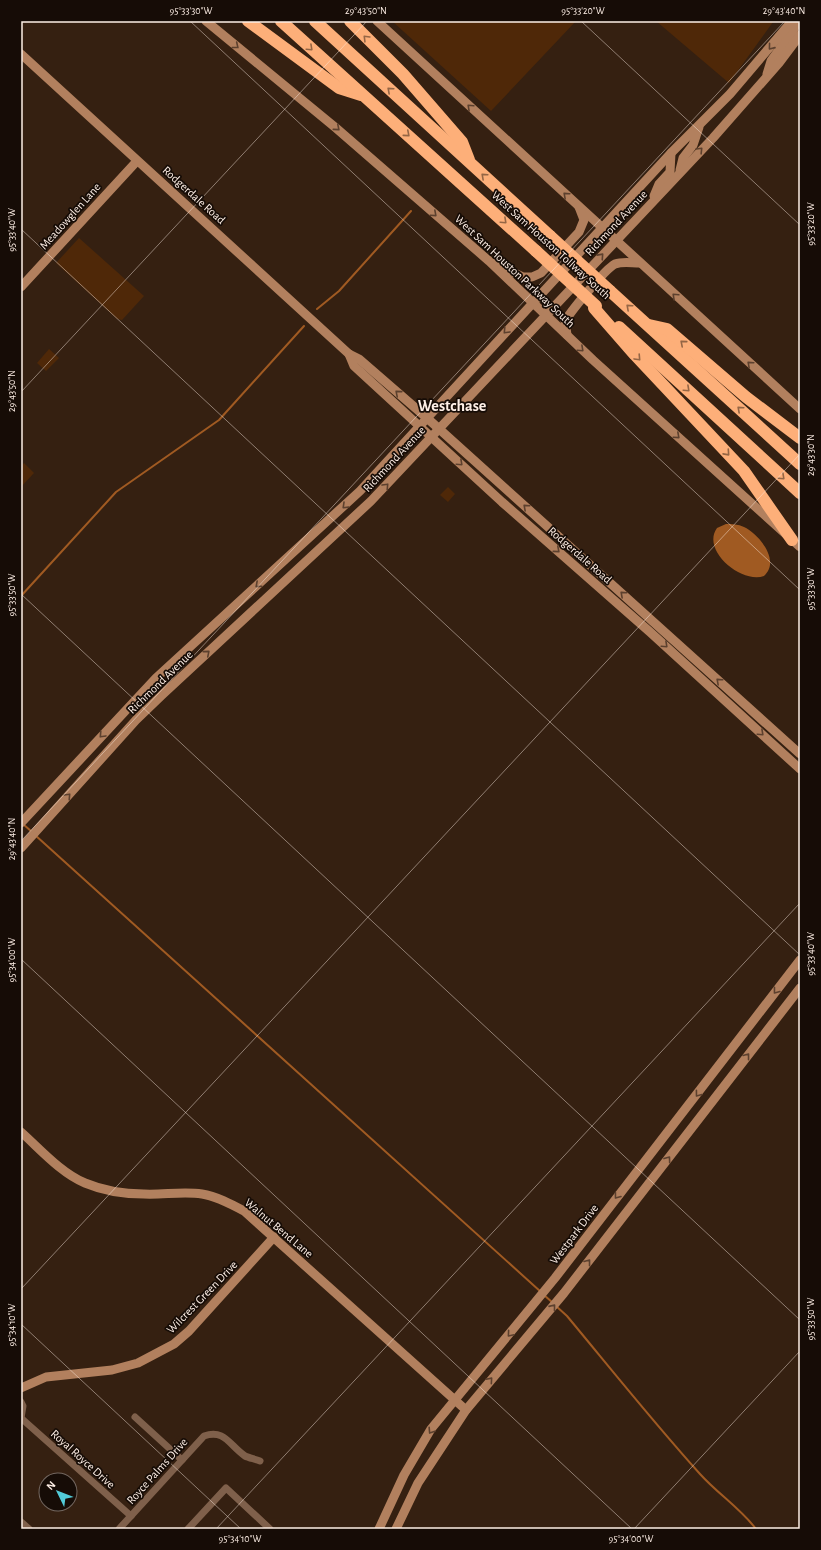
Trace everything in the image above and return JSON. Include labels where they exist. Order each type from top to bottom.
[{"type":"highway","points":[[248,21],[339,88],[366,97]]},
{"type":"highway","name":"West Sam Houston Tollway South","points":[[282,21],[575,286],[595,307],[800,493]]},
{"type":"highway","name":"West Sam Houston Tollway South","points":[[315,21],[800,464]]},
{"type":"highway","points":[[350,21],[403,74],[462,142],[471,163]]},
{"type":"highway","points":[[595,307],[635,355],[744,471],[796,544]]},
{"type":"highway","points":[[647,324],[667,329],[746,397],[800,438]]},
{"type":"main road","name":"West Sam Houston Parkway South","points":[[206,21],[336,128],[489,261],[546,316],[796,544]]},
{"type":"main road","points":[[377,21],[800,410]]},
{"type":"main road","points":[[766,77],[771,61],[794,29],[793,21]]},
{"type":"main road","name":"Richmond Avenue","points":[[21,823],[129,706],[210,628],[287,559],[360,490],[671,153],[700,126],[730,94],[793,21]]},
{"type":"main road","name":"Richmond Avenue","points":[[23,846],[136,720],[187,670],[222,640],[371,502],[679,172],[713,138],[800,35]]},
{"type":"main road","name":"Rodgerdale Road","points":[[21,54],[349,354],[359,359],[427,418],[657,624],[800,755]]},
{"type":"main road","points":[[679,172],[683,158],[693,145],[700,126]]},
{"type":"main road","points":[[651,202],[659,184],[670,172],[671,153]]},
{"type":"main road","name":"Meadowglen Lane","points":[[21,287],[137,160]]},
{"type":"main road","points":[[489,261],[523,277],[532,277],[541,272],[579,232],[584,220],[578,206]]},
{"type":"main road","points":[[567,335],[565,321],[593,286],[613,265],[622,262],[640,263]]},
{"type":"main road","name":"Rodgerdale Road","points":[[349,354],[354,366],[431,437],[502,502],[650,632],[797,766]]},
{"type":"main road","points":[[360,490],[371,502]]},
{"type":"main road","points":[[502,502],[513,495]]},
{"type":"main road","points":[[287,559],[297,571]]},
{"type":"main road","points":[[588,577],[595,569]]},
{"type":"main road","points":[[650,632],[657,624]]},
{"type":"main road","points":[[210,628],[222,640]]},
{"type":"main road","points":[[725,701],[732,693]]},
{"type":"main road","points":[[129,706],[136,720]]},
{"type":"main road","points":[[797,766],[800,755]]},
{"type":"main road","points":[[68,772],[80,783]]},
{"type":"main road","name":"Westpark Drive","points":[[379,1529],[404,1475],[431,1429],[533,1306],[800,960]]},
{"type":"main road","points":[[396,1529],[418,1483],[466,1410],[564,1292],[800,988]]},
{"type":"main road","name":"Walnut Bend Lane","points":[[21,1132],[55,1162],[84,1183],[113,1192],[144,1194],[179,1192],[203,1194],[231,1204],[244,1211],[466,1410]]},
{"type":"main road","name":"Wilcrest Green Drive","points":[[21,1388],[46,1377],[112,1370],[138,1363],[174,1344],[189,1331],[274,1237]]},
{"type":"main road","points":[[404,1475],[418,1483]]},
{"type":"street","name":"Royal Royce Drive","points":[[21,1402],[23,1406],[21,1418],[131,1516]]},
{"type":"street","points":[[135,1417],[182,1460]]},
{"type":"street","name":"Royce Palms Drive","points":[[119,1529],[204,1436],[214,1433],[222,1436],[246,1457],[260,1461]]},
{"type":"street","points":[[188,1529],[226,1488],[270,1529]]},
{"type":"street","points":[[21,1522],[28,1529]]},
{"type":"shaded area","points":[[392,21],[576,21],[491,111]]},
{"type":"shaded area","points":[[656,21],[771,21],[773,22],[729,83]]},
{"type":"shaded area","points":[[79,238],[144,296],[122,320],[117,319],[56,263]]},
{"type":"shaded area","points":[[49,349],[59,358],[46,371],[37,363]]},
{"type":"shaded area","points":[[24,463],[34,473],[21,487],[21,467]]},
{"type":"shaded area","points":[[448,487],[455,494],[448,502],[440,495]]},
{"type":"shaded area","points":[[726,524],[737,525],[750,530],[766,548],[770,563],[769,570],[764,576],[755,577],[745,575],[735,570],[719,555],[714,546],[713,537],[717,528]]},
{"type":"waterway","points":[[317,309],[339,291],[411,211]]},
{"type":"waterway","points":[[21,596],[116,492],[219,420],[304,326]]},
{"type":"waterway","points":[[23,824],[32,832]]},
{"type":"waterway","points":[[35,835],[541,1292]]},
{"type":"waterway","points":[[544,1295],[553,1303]]},
{"type":"waterway","points":[[556,1306],[567,1316],[649,1416],[700,1474],[743,1514],[756,1529]]},
{"type":"district","name":"Westchase","points":[[452,405]]}]
